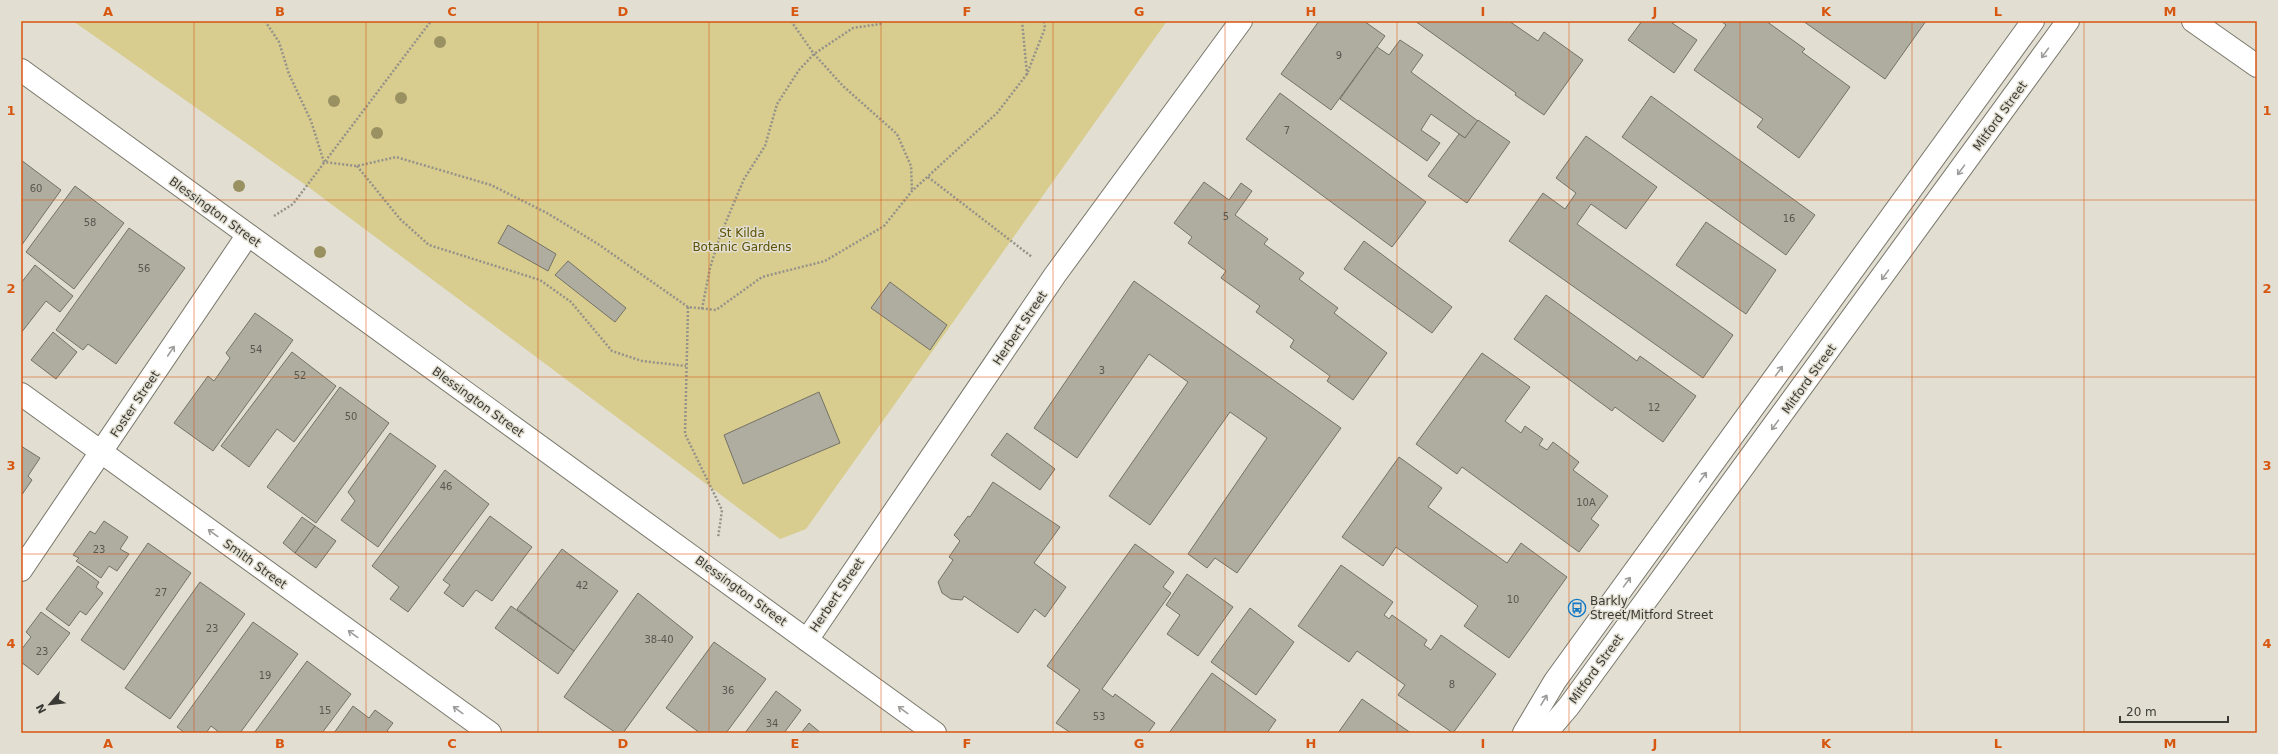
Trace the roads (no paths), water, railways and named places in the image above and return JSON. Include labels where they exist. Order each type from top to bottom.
[{"type":"street","name":"Herbert Street","points":[[807,640],[1055,275],[1241,21]]},
{"type":"street","points":[[1524,733],[1555,681],[2033,21]]},
{"type":"street","name":"Mitford Street","points":[[1546,733],[1573,700],[1762,443],[2068,21]]},
{"type":"street","points":[[2193,21],[2257,66]]},
{"type":"street","name":"Blessington Street","points":[[21,70],[248,236],[714,571],[935,733]]},
{"type":"street","name":"Foster Street","points":[[21,570],[102,453],[248,236]]},
{"type":"street","name":"Smith Street","points":[[21,394],[490,733]]},
{"type":"place","name":"Barkly Street/Mitford Street","points":[[1577,608]]},
{"type":"park label","name":"St Kilda Botanic Gardens","points":[[742,240]]}]
